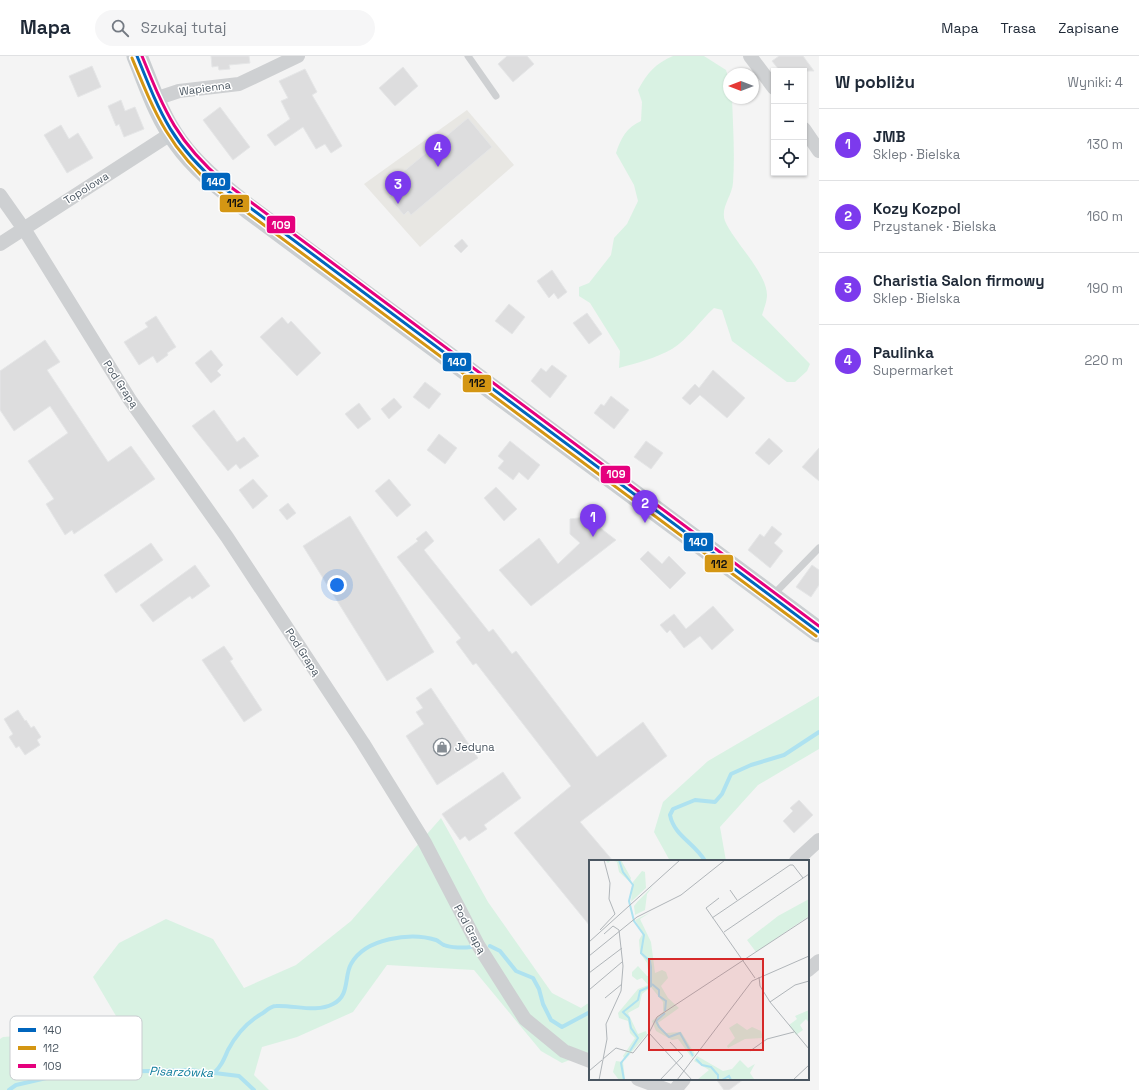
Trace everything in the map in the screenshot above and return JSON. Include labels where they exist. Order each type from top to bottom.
[{"type":"main road","points":[[137,56],[155,99],[172,133],[183,149],[206,174],[249,209],[819,632]]},
{"type":"street","name":"Wapienna","points":[[155,99],[179,91],[239,84],[298,56]]},
{"type":"street","points":[[750,56],[771,84]]},
{"type":"street","name":"Topolowa","points":[[0,244],[172,133]]},
{"type":"street","points":[[807,133],[819,151]]},
{"type":"street","name":"Pod Grapą","points":[[0,196],[23,228],[130,400],[227,537],[367,750],[425,843],[478,945],[525,1019],[564,1051],[589,1061]]},
{"type":"street","points":[[797,860],[819,840]]},
{"type":"street","points":[[809,969],[819,961]]},
{"type":"street","points":[[641,1080],[668,1090]]},
{"type":"street","points":[[675,1090],[683,1080]]},
{"type":"lane","points":[[468,56],[496,96]]},
{"type":"lane","points":[[772,597],[819,548]]},
{"type":"shaded area","points":[[467,110],[514,165],[420,247],[364,184]]},
{"type":"green space","points":[[673,56],[704,56],[723,68],[723,104],[732,104],[734,140],[733,183],[724,211],[725,221],[756,267],[766,286],[767,297],[762,315],[810,364],[807,371],[795,382],[787,382],[732,341],[722,310],[714,308],[689,335],[672,349],[653,358],[619,368],[620,351],[590,303],[579,296],[579,287],[589,283],[611,255],[614,238],[627,224],[638,201],[634,185],[616,153],[628,130],[641,121],[642,102],[638,90],[641,84],[657,65]]},
{"type":"green space","points":[[819,696],[819,749],[758,785],[720,827],[726,860],[669,860],[654,832],[663,802],[708,761]]},
{"type":"green space","points":[[441,818],[488,902],[552,993],[581,1008],[589,1003],[589,1052],[562,1063],[541,1051],[474,970],[387,965],[353,1012],[297,1037],[262,1047],[254,1075],[269,1090],[0,1090],[0,1039],[3,1037],[10,1037],[10,1080],[142,1080],[142,1016],[116,1016],[93,977],[119,943],[166,919],[213,939],[244,988],[296,965],[351,921]]},
{"type":"building","points":[[211,56],[249,56],[250,63],[229,65],[230,69],[219,70],[218,66],[212,67]]},
{"type":"building","points":[[507,56],[527,56],[534,64],[513,82],[498,64]]},
{"type":"building","points":[[779,56],[803,56],[814,71],[807,71],[807,68],[778,68],[772,61]]},
{"type":"building","points":[[92,66],[101,87],[78,97],[69,76]]},
{"type":"building","points":[[403,67],[418,86],[395,106],[379,88]]},
{"type":"building","points":[[305,69],[317,92],[312,95],[342,146],[331,153],[325,144],[316,149],[303,127],[275,146],[267,135],[290,119],[281,101],[288,98],[279,81]]},
{"type":"building","points":[[121,100],[125,111],[135,107],[144,129],[124,137],[119,124],[116,126],[108,106]]},
{"type":"building","points":[[220,107],[250,147],[233,160],[203,120]]},
{"type":"building","points":[[468,118],[492,147],[411,215],[408,211],[404,215],[388,197],[391,195],[384,188]]},
{"type":"building","points":[[61,125],[69,139],[78,133],[93,158],[67,173],[44,135]]},
{"type":"building","points":[[462,239],[468,246],[461,253],[454,246]]},
{"type":"building","points":[[552,270],[567,292],[558,299],[554,293],[549,298],[537,281]]},
{"type":"building","points":[[509,304],[525,317],[512,334],[495,321]]},
{"type":"building","points":[[587,313],[602,334],[589,344],[573,323]]},
{"type":"building","points":[[156,316],[176,347],[167,353],[168,355],[157,363],[153,356],[139,365],[124,342],[148,327],[145,323]]},
{"type":"building","points":[[282,317],[288,324],[291,321],[321,353],[297,376],[260,337]]},
{"type":"building","points":[[45,340],[60,362],[47,370],[108,462],[131,446],[155,479],[74,534],[72,530],[65,535],[46,504],[54,499],[28,461],[68,433],[50,406],[14,431],[0,410],[0,371]]},
{"type":"building","points":[[211,350],[223,365],[217,371],[221,375],[211,383],[195,363]]},
{"type":"building","points":[[552,365],[567,376],[550,398],[531,381],[541,368],[546,372]]},
{"type":"building","points":[[713,370],[745,398],[727,418],[700,395],[690,405],[682,398],[695,384],[699,388]]},
{"type":"building","points":[[425,382],[441,394],[429,409],[413,397]]},
{"type":"building","points":[[611,396],[629,410],[614,429],[594,413],[601,404],[604,406]]},
{"type":"building","points":[[394,398],[402,407],[389,419],[381,409]]},
{"type":"building","points":[[359,403],[371,419],[358,429],[345,414]]},
{"type":"building","points":[[214,410],[237,442],[244,437],[259,456],[240,469],[236,464],[228,471],[192,426]]},
{"type":"building","points":[[439,434],[457,448],[445,464],[427,450]]},
{"type":"building","points":[[769,438],[783,451],[769,465],[755,453]]},
{"type":"building","points":[[510,441],[540,465],[528,480],[519,472],[513,480],[498,468],[504,461],[498,456]]},
{"type":"building","points":[[646,441],[663,453],[651,469],[634,457]]},
{"type":"building","points":[[819,448],[819,481],[802,467]]},
{"type":"building","points":[[253,479],[268,496],[253,509],[239,490]]},
{"type":"building","points":[[389,479],[411,505],[397,517],[375,491]]},
{"type":"building","points":[[496,487],[517,509],[504,521],[484,498]]},
{"type":"building","points":[[288,503],[296,513],[287,520],[279,510]]},
{"type":"building","points":[[350,516],[434,652],[387,681],[303,546]]},
{"type":"building","points":[[586,517],[616,540],[531,606],[499,570],[539,538],[558,564],[580,543],[570,534],[570,519]]},
{"type":"building","points":[[772,526],[782,534],[774,543],[783,551],[770,568],[748,550],[760,534],[764,537]]},
{"type":"building","points":[[426,531],[434,541],[424,550],[489,632],[493,629],[512,654],[516,651],[597,757],[643,722],[667,756],[580,822],[612,860],[589,860],[589,925],[514,833],[571,786],[476,663],[473,665],[456,642],[461,638],[397,557],[418,541],[416,539]]},
{"type":"building","points":[[151,543],[163,560],[116,593],[104,575]]},
{"type":"building","points":[[648,551],[662,564],[669,556],[686,573],[670,589],[640,559]]},
{"type":"building","points":[[195,565],[210,586],[192,599],[190,596],[153,622],[140,605]]},
{"type":"building","points":[[812,565],[819,570],[819,585],[811,597],[796,587]]},
{"type":"building","points":[[713,606],[734,630],[712,650],[700,636],[684,648],[670,630],[667,633],[660,625],[674,614],[686,629]]},
{"type":"building","points":[[224,646],[233,659],[230,661],[262,710],[244,722],[202,660]]},
{"type":"building","name":"Jedyna","points":[[431,688],[478,758],[437,785],[406,736],[424,724],[416,712],[423,708],[416,698]]},
{"type":"building","points":[[18,710],[31,728],[34,726],[41,737],[37,740],[40,745],[25,755],[19,746],[16,748],[9,737],[13,734],[4,719]]},
{"type":"building","points":[[503,772],[521,798],[484,825],[487,829],[469,841],[465,836],[460,840],[442,814]]},
{"type":"building","points":[[799,800],[813,815],[794,833],[783,821],[793,811],[790,808]]},
{"type":"building","points":[[717,1080],[743,1080],[729,1090],[724,1090]]},
{"type":"waterway","points":[[704,860],[696,849],[676,829],[670,815],[673,809],[695,800],[715,802],[722,794],[731,774],[751,765],[784,755],[819,732]]},
{"type":"waterway","points":[[214,1073],[221,1065],[231,1044],[239,1033],[247,1024],[271,1007],[283,1006],[320,1008],[333,1004],[342,996],[351,964],[358,955],[377,943],[389,939],[414,937],[436,940],[443,945],[450,947],[471,947]]},
{"type":"waterway","points":[[490,946],[500,951],[516,971],[533,978],[551,1020],[562,1027],[589,1013]]},
{"type":"waterway","name":"Pisarzówka","points":[[142,1071],[190,1070],[239,1076],[254,1090]]},
{"type":"waterway","name":"Pisarzówka","points":[[9,1090],[16,1085],[38,1080]]},
{"type":"transit line","name":"140","points":[[137,56],[153,95],[169,127],[190,156],[221,186],[819,632]]},
{"type":"transit line","name":"109","points":[[142,56],[158,94],[183,139],[208,167],[224,182],[819,626]]},
{"type":"transit line","name":"112","points":[[132,58],[157,114],[175,145],[187,160],[217,190],[816,636]]},
{"type":"place","name":"Paulinka","points":[[438,167]]},
{"type":"place","name":"Charistia Salon firmowy","points":[[398,204]]},
{"type":"place","name":"Kozy Kozpol","points":[[645,523]]},
{"type":"place","name":"JMB","points":[[593,537]]},
{"type":"place","name":"Jedyna","points":[[442,747]]}]
